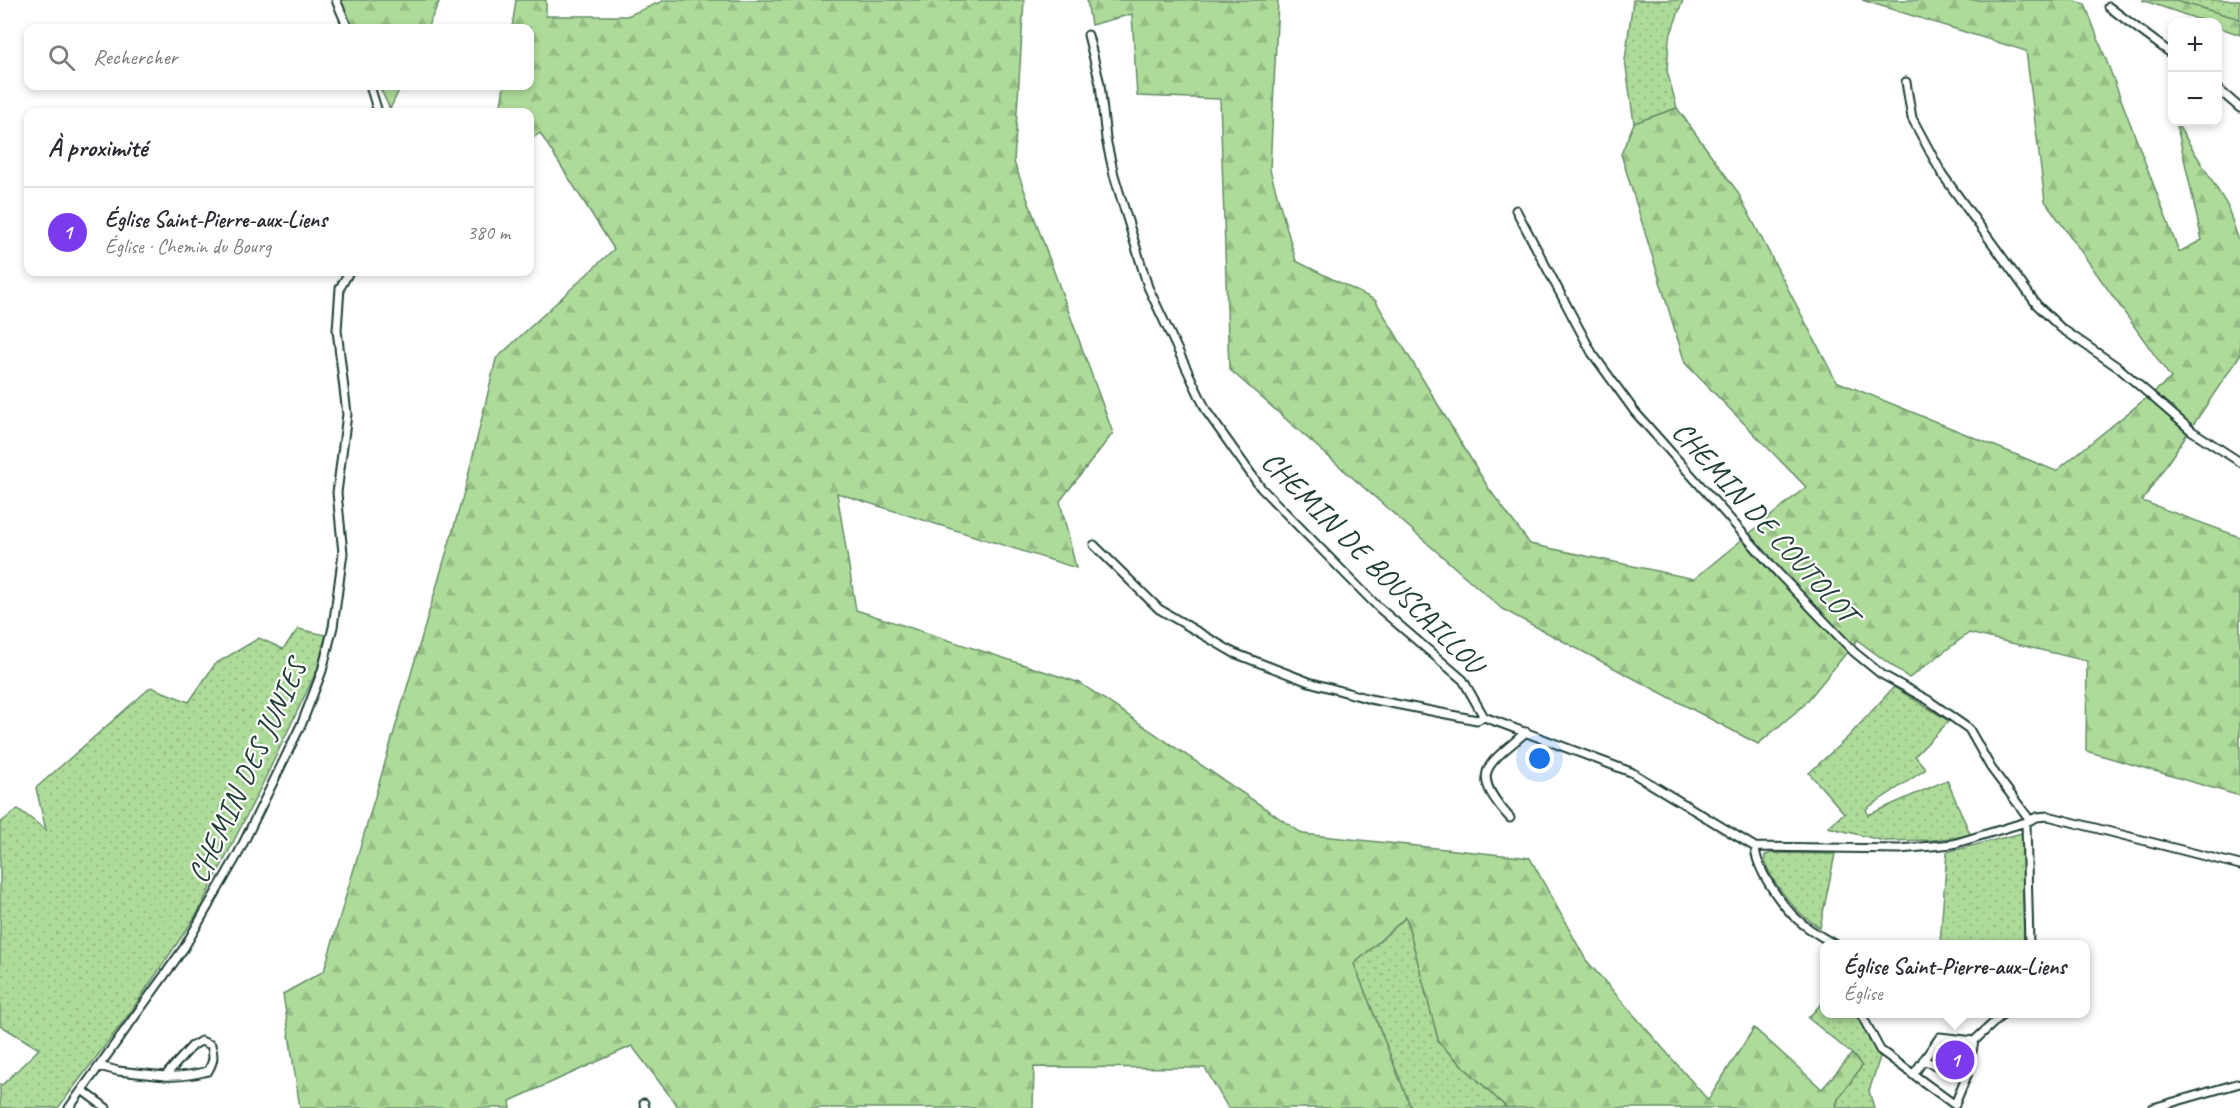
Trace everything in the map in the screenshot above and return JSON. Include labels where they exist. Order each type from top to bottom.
[{"type":"street","points":[[336,0],[346,24]]},
{"type":"street","points":[[2109,7],[2168,51]]},
{"type":"street","name":"CHEMIN DE BOUSCAILLOU","points":[[1088,35],[1100,84],[1106,139],[1114,175],[1148,287],[1207,412],[1261,488],[1378,607],[1463,680],[1484,717]]},
{"type":"street","points":[[1906,82],[1912,118],[1942,174],[2037,305],[2061,328],[2119,368],[2192,431],[2240,462]]},
{"type":"street","points":[[371,90],[377,108]]},
{"type":"street","points":[[2222,93],[2240,108]]},
{"type":"street","name":"CHEMIN DE COUTOLOT","points":[[1516,210],[1592,353],[1642,420],[1779,574],[1854,652],[1881,674],[1928,700],[1969,729],[1991,768],[2028,821]]},
{"type":"street","name":"CHEMIN DES JUNIES","points":[[69,1108],[184,948],[238,854],[302,723],[322,671],[333,627],[343,553],[337,493],[347,414],[338,330],[340,288],[347,276]]},
{"type":"street","points":[[1094,545],[1158,609],[1234,653],[1310,682],[1370,699],[1477,720],[1484,717],[1526,732],[1631,772],[1755,847],[1900,849],[1953,844],[2037,817],[2048,816],[2240,865]]},
{"type":"street","points":[[1510,818],[1495,801],[1488,788],[1486,773],[1488,765],[1526,732]]},
{"type":"street","points":[[2028,821],[2029,940]]},
{"type":"street","points":[[1755,847],[1756,857],[1765,876],[1797,920],[1827,940]]},
{"type":"street","points":[[1863,1018],[1880,1050],[1956,1106],[1966,1078],[1974,1041],[1999,1018]]},
{"type":"street","points":[[1913,1075],[1940,1037],[1974,1041]]},
{"type":"street","points":[[99,1066],[118,1071],[165,1076],[193,1076],[208,1071],[214,1055],[211,1045],[201,1041],[192,1046],[165,1076]]},
{"type":"street","points":[[1923,1060],[1966,1078]]},
{"type":"street","points":[[2153,1108],[2240,1083]]},
{"type":"street","points":[[82,1090],[106,1108]]},
{"type":"green space","points":[[339,0],[440,0],[429,24],[350,24]]},
{"type":"green space","points":[[516,0],[546,0],[546,16],[627,16],[665,0],[1024,0],[1014,162],[1113,433],[1060,501],[1076,568],[837,493],[856,610],[1080,683],[1303,834],[1530,858],[1586,960],[1708,1100],[1754,1028],[1822,1089],[1852,1054],[1862,1066],[1838,1099],[1836,1108],[1507,1108],[1439,1043],[1406,917],[1354,964],[1411,1108],[1228,1108],[1205,1068],[1034,1067],[1033,1108],[679,1108],[632,1046],[510,1101],[511,1108],[300,1108],[283,994],[324,971],[465,489],[496,359],[614,249],[540,133],[534,137],[534,108],[501,108],[503,90],[534,90],[534,24],[513,24]]},
{"type":"green space","points":[[1087,0],[1278,0],[1270,170],[1296,261],[1375,300],[1489,489],[1530,544],[1694,579],[1806,487],[1685,363],[1621,154],[1634,123],[1677,108],[1737,191],[1836,381],[2056,471],[2171,378],[2045,201],[2026,51],[1862,0],[2072,0],[2085,4],[2179,252],[2202,240],[2177,126],[2227,205],[2240,244],[2240,355],[2142,501],[2240,537],[2240,796],[2086,751],[2087,661],[1969,633],[1909,678],[1857,640],[1804,705],[1758,744],[1502,609],[1229,369],[1220,99],[1137,96],[1132,14],[1091,25]]},
{"type":"green space","points":[[1633,0],[1683,0],[1669,39],[1667,71],[1677,108],[1634,123],[1625,60]]},
{"type":"green space","points":[[2142,0],[2172,0],[2240,19],[2240,35],[2222,28],[2222,18],[2194,18]]},
{"type":"green space","points":[[2172,0],[2240,0],[2240,19]]},
{"type":"green space","points":[[381,90],[399,90],[390,108]]},
{"type":"green space","points":[[298,629],[326,635],[317,670],[197,914],[132,1010],[58,1108],[0,1108],[0,1084],[2,1085],[39,1049],[0,1025],[0,823],[18,809],[46,830],[36,788],[151,687],[189,702],[215,664],[259,638],[283,649]]},
{"type":"green space","points":[[1894,687],[1949,721],[1915,756],[1926,769],[1866,809],[1868,815],[1947,780],[1971,836],[1884,841],[1828,827],[1844,813],[1809,773],[1848,737]]},
{"type":"green space","points":[[2022,833],[2024,940],[1940,940],[1947,852]]},
{"type":"green space","points":[[1772,853],[1835,854],[1820,928],[1799,913],[1776,884],[1765,861],[1765,855]]},
{"type":"green space","points":[[1406,917],[1439,1043],[1507,1108],[1411,1108],[1354,964]]},
{"type":"green space","points":[[1820,1005],[1820,1018],[1861,1018],[1880,1057],[1869,1091],[1874,1108],[1836,1108],[1838,1099],[1862,1066],[1852,1054],[1808,1018]]},
{"type":"place","name":"Église Saint-Pierre-aux-Liens","points":[[1955,1060]]}]
